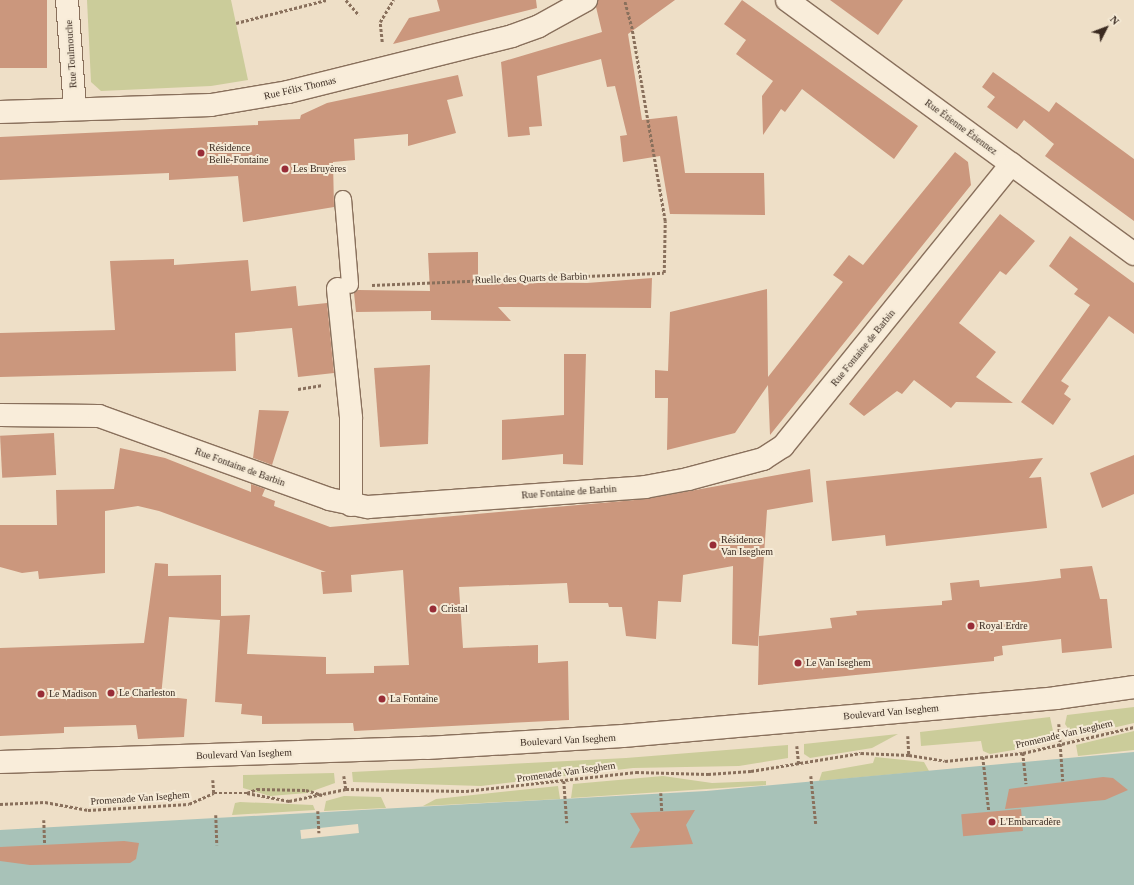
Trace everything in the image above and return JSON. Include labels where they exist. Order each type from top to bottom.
[{"type":"street","name":"Rue Toulmouche","points":[[67,0],[74,108]]},
{"type":"street","name":"Rue Félix Thomas","points":[[0,112],[74,108],[211,105],[288,92],[512,36],[539,26],[586,0]]},
{"type":"street","name":"Rue Étienne Étiennez","points":[[787,0],[1134,254]]},
{"type":"street","name":"Rue Fontaine de Barbin","points":[[0,415],[99,416],[350,505],[396,506],[652,486],[696,477],[774,454],[1012,164]]},
{"type":"street","points":[[344,287],[351,418],[350,505]]},
{"type":"street","name":"Boulevard Van Iseghem","points":[[0,762],[427,748],[623,736],[1056,698],[1134,687]]},
{"type":"lane","points":[[343,199],[344,287]]},
{"type":"path","points":[[236,23],[326,0]]},
{"type":"path","points":[[346,0],[359,15]]},
{"type":"path","points":[[382,47],[380,22],[393,0]]},
{"type":"path","name":"Ruelle des Quarts de Barbin","points":[[344,287],[664,273],[665,221],[632,29],[624,0]]},
{"type":"path","points":[[1058,716],[1062,744],[1060,757],[1063,781]]},
{"type":"path","name":"Promenade Van Iseghem","points":[[0,804],[45,802],[88,810],[190,804],[214,793],[247,793],[289,801],[346,789],[466,791],[636,772],[708,774],[799,765],[844,754],[910,755],[945,760],[1023,753],[1134,727]]},
{"type":"path","points":[[908,733],[910,755]]},
{"type":"path","points":[[797,745],[799,765]]},
{"type":"path","points":[[1023,753],[1026,784]]},
{"type":"path","points":[[983,757],[989,811]]},
{"type":"path","points":[[344,773],[346,789]]},
{"type":"path","points":[[810,776],[816,824]]},
{"type":"path","points":[[564,781],[567,822]]},
{"type":"path","points":[[247,793],[257,789],[306,790],[322,795]]},
{"type":"path","points":[[661,793],[662,812]]},
{"type":"path","points":[[318,810],[319,833]]},
{"type":"path","points":[[216,815],[217,845]]},
{"type":"path","points":[[44,820],[45,844]]},
{"type":"green space","points":[[87,0],[231,0],[248,80],[211,86],[101,91],[91,82]]},
{"type":"green space","points":[[1134,707],[1134,723],[1074,737],[1065,724],[1067,715]]},
{"type":"green space","points":[[1050,717],[1053,731],[1048,738],[1019,749],[990,754],[983,751],[981,741],[921,746],[920,732]]},
{"type":"green space","points":[[1134,731],[1134,750],[1078,756],[1076,745]]},
{"type":"green space","points":[[898,734],[872,748],[810,758],[804,754],[804,744]]},
{"type":"green space","points":[[788,745],[788,758],[739,766],[633,768],[481,786],[353,782],[352,772],[626,758]]},
{"type":"green space","points":[[875,757],[924,762],[929,771],[819,781],[822,772],[873,763]]},
{"type":"green space","points":[[334,773],[335,783],[307,793],[270,796],[243,788],[243,775]]},
{"type":"green space","points":[[663,776],[712,783],[766,781],[766,785],[571,798],[573,784]]},
{"type":"green space","points":[[558,786],[560,799],[423,806],[436,799]]},
{"type":"green space","points":[[344,796],[381,797],[386,808],[324,811],[326,801]]},
{"type":"green space","points":[[235,803],[313,805],[315,810],[232,815]]},
{"type":"shaded area","points":[[1134,752],[1134,885],[0,885],[0,830],[706,791]]},
{"type":"pier","points":[[358,824],[359,833],[301,839],[300,830]]},
{"type":"building","points":[[0,0],[47,0],[47,68],[0,68]]},
{"type":"building","points":[[437,0],[536,0],[537,8],[393,44],[409,18],[440,11]]},
{"type":"building","points":[[598,0],[675,0],[628,34],[642,120],[677,116],[685,173],[764,173],[765,215],[670,214],[660,156],[623,162],[620,136],[627,135],[615,86],[607,87],[601,59],[537,76],[542,126],[529,127],[530,135],[508,137],[501,62],[602,32],[596,7]]},
{"type":"building","points":[[742,0],[918,126],[894,159],[802,89],[785,112],[781,109],[763,135],[762,96],[773,81],[736,54],[746,40],[724,24]]},
{"type":"building","points":[[830,0],[903,0],[878,35]]},
{"type":"building","points":[[993,72],[1049,112],[1056,102],[1134,159],[1134,221],[1045,156],[1054,144],[1024,120],[1017,129],[987,107],[995,97],[982,87]]},
{"type":"building","points":[[458,75],[463,96],[447,100],[456,133],[408,146],[408,134],[354,139],[355,160],[333,162],[334,207],[243,222],[238,176],[169,180],[169,173],[0,180],[0,137],[258,125],[258,121],[300,119],[301,115],[327,103]]},
{"type":"building","points":[[955,152],[968,162],[971,185],[770,435],[768,385],[735,433],[667,450],[668,398],[655,398],[655,370],[668,371],[670,312],[767,289],[768,377],[843,282],[833,275],[849,255],[863,265]]},
{"type":"building","points":[[1000,214],[1035,241],[1006,275],[1000,271],[959,323],[996,352],[976,377],[1013,403],[956,402],[951,408],[914,380],[902,394],[897,391],[864,416],[849,404]]},
{"type":"building","points":[[1070,236],[1134,283],[1134,334],[1109,316],[1061,381],[1069,386],[1064,394],[1071,399],[1053,425],[1021,402],[1090,305],[1074,294],[1078,289],[1049,266]]},
{"type":"building","points":[[478,252],[478,282],[587,283],[652,278],[651,308],[498,307],[511,321],[431,320],[431,311],[356,312],[354,293],[358,290],[430,291],[428,253]]},
{"type":"building","points":[[174,259],[174,265],[248,260],[251,291],[296,286],[298,306],[327,303],[334,373],[298,377],[292,328],[235,333],[236,371],[0,377],[0,333],[115,330],[110,261]]},
{"type":"building","points":[[564,354],[586,354],[583,465],[563,464],[563,454],[502,460],[502,420],[564,415]]},
{"type":"building","points":[[430,365],[428,444],[380,447],[374,368]]},
{"type":"building","points":[[259,410],[289,411],[272,465],[253,458]]},
{"type":"building","points":[[54,433],[56,475],[2,478],[0,436]]},
{"type":"building","points":[[120,448],[165,458],[251,492],[251,484],[265,489],[262,496],[275,501],[274,506],[330,527],[646,499],[810,469],[813,502],[767,510],[758,646],[732,644],[733,566],[683,575],[681,602],[658,601],[656,639],[626,636],[622,607],[609,607],[608,603],[569,603],[567,583],[459,587],[463,648],[538,645],[538,663],[568,661],[569,720],[354,731],[353,723],[262,724],[262,716],[241,714],[242,704],[215,702],[220,620],[169,617],[161,696],[187,699],[184,737],[138,739],[136,725],[64,727],[64,733],[0,736],[0,648],[144,643],[155,563],[168,564],[168,576],[221,575],[221,616],[250,615],[247,654],[326,657],[326,674],[374,673],[374,666],[409,665],[403,570],[351,575],[352,592],[323,594],[321,572],[326,572],[159,511],[138,506],[105,511],[105,573],[39,579],[38,571],[22,573],[0,567],[0,525],[57,525],[56,490],[114,489]]},
{"type":"building","points":[[1134,455],[1134,494],[1102,508],[1090,473]]},
{"type":"building","points":[[1043,458],[1029,478],[1041,477],[1047,528],[886,546],[885,535],[832,541],[826,481]]},
{"type":"building","name":"Royal Erdre","points":[[1092,566],[1100,599],[1107,599],[1112,648],[1062,653],[1061,639],[1002,646],[1003,655],[994,657],[994,661],[758,685],[759,636],[832,628],[830,618],[857,615],[856,611],[942,605],[942,601],[952,600],[950,583],[979,580],[980,587],[1028,582],[1061,578],[1060,569]]},
{"type":"building","points":[[1103,777],[1113,778],[1128,790],[1105,800],[1005,809],[1009,789]]},
{"type":"building","name":"L'Embarcadère","points":[[1021,809],[1023,831],[963,836],[961,814]]},
{"type":"building","points":[[695,810],[686,825],[693,844],[630,848],[640,830],[630,813]]},
{"type":"building","points":[[124,841],[139,843],[136,859],[130,863],[30,865],[0,861],[0,847]]},
{"type":"place","name":"Résidence Belle-Fontaine","points":[[201,153]]},
{"type":"place","name":"Les Bruyères","points":[[285,169]]},
{"type":"place","name":"Résidence Van Iseghem","points":[[713,545]]},
{"type":"place","name":"Cristal","points":[[433,609]]},
{"type":"place","name":"Royal Erdre","points":[[971,626]]},
{"type":"place","name":"Le Van Iseghem","points":[[798,663]]},
{"type":"place","name":"Le Charleston","points":[[111,693]]},
{"type":"place","name":"Le Madison","points":[[41,694]]},
{"type":"place","name":"La Fontaine","points":[[382,699]]},
{"type":"place","name":"L'Embarcadère","points":[[992,822]]}]
